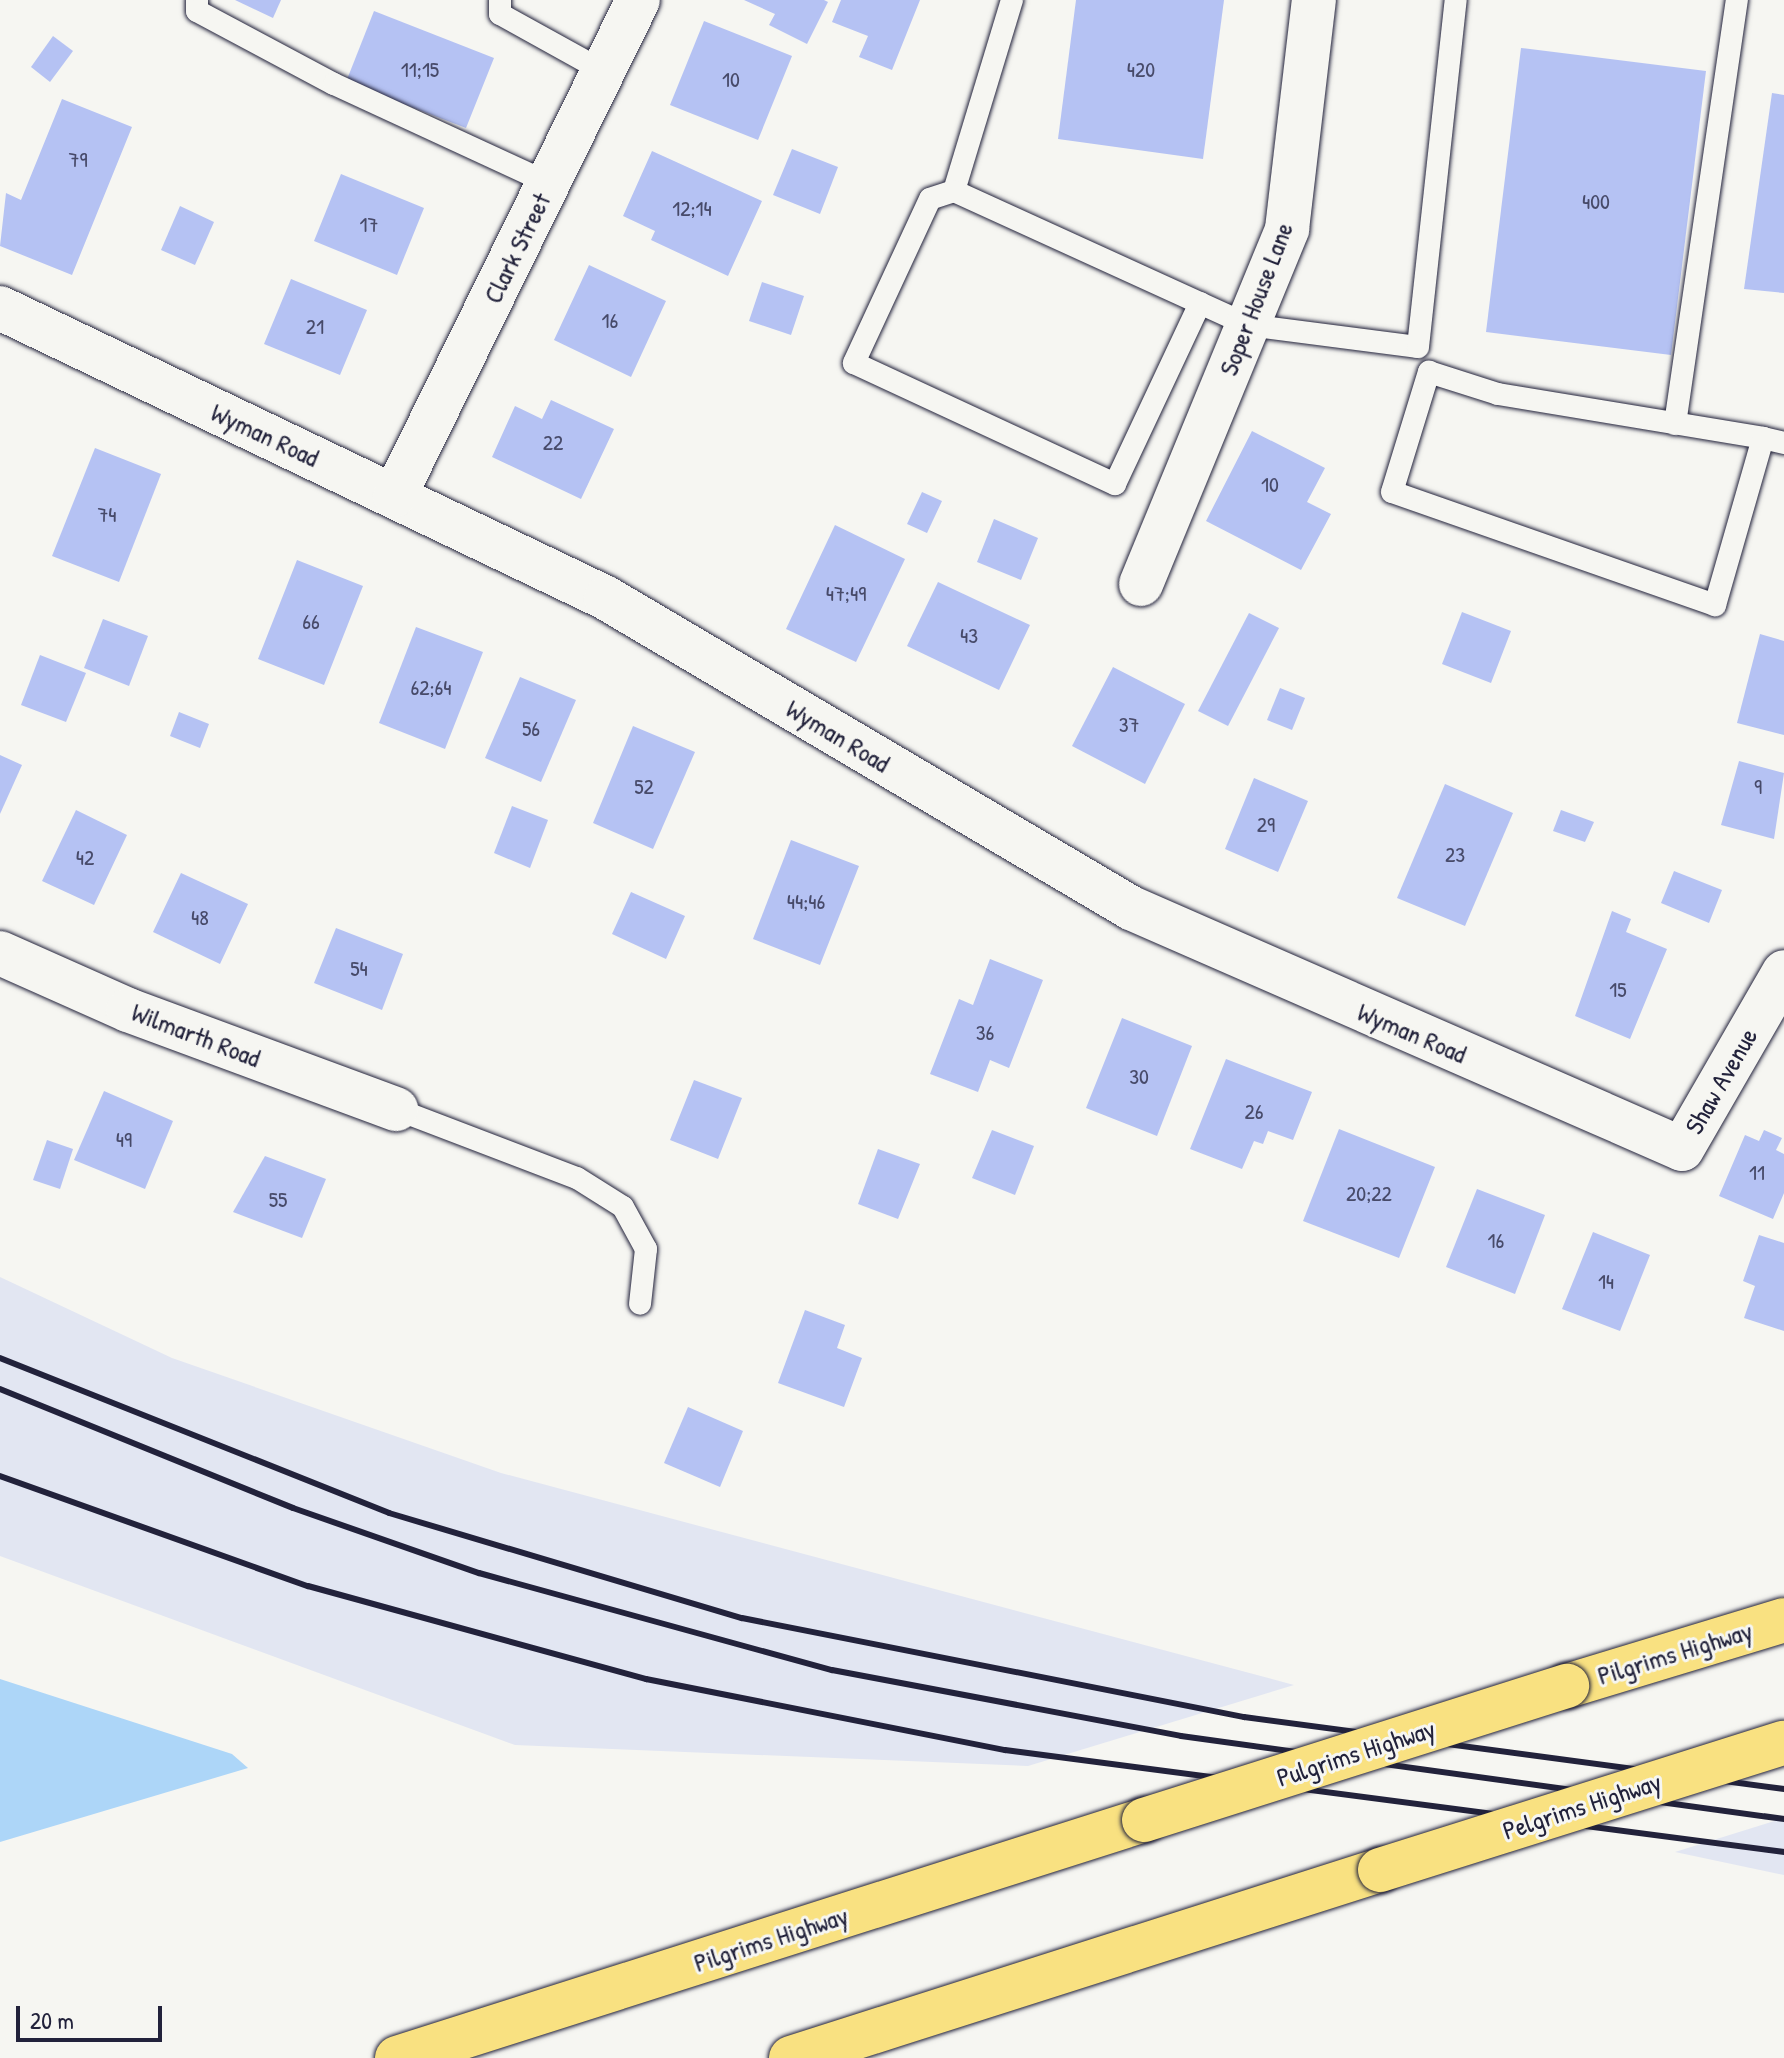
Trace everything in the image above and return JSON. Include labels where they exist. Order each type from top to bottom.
[{"type":"highway","name":"Pilgrims Highway","points":[[1567,1686],[1784,1620]]},
{"type":"highway","name":"Pulgrims Highway","points":[[1144,1820],[1567,1686]]},
{"type":"highway","name":"Pelgrims Highway","points":[[791,2058],[1784,1743]]},
{"type":"highway","name":"Pilgrims Highway","points":[[397,2058],[1144,1820]]},
{"type":"street","name":"Clark Street","points":[[395,495],[638,0]]},
{"type":"street","name":"Soper House Lane","points":[[1141,584],[1287,229],[1314,0]]},
{"type":"street","name":"Wyman Road","points":[[0,308],[606,598],[1131,908],[1682,1149]]},
{"type":"street","name":"Wilmarth Road","points":[[0,953],[128,1010],[396,1109]]},
{"type":"street","name":"Shaw Avenue","points":[[1682,1149],[1784,972]]},
{"type":"lane","points":[[197,0],[197,11],[334,84],[548,183]]},
{"type":"lane","points":[[500,0],[500,14],[603,71]]},
{"type":"lane","points":[[954,191],[1012,0]]},
{"type":"lane","points":[[1429,372],[1498,394],[1774,440],[1715,605],[1392,492],[1429,372],[1418,347],[1456,0]]},
{"type":"lane","points":[[1675,424],[1737,0]]},
{"type":"lane","points":[[1200,303],[1115,484],[854,363],[930,199],[954,191],[1200,303],[1248,325],[1418,347]]},
{"type":"lane","points":[[396,1109],[577,1178],[623,1207],[646,1249],[640,1304]]},
{"type":"shaded area","points":[[0,1277],[172,1358],[501,1473],[1294,1685],[1028,1766],[515,1745],[0,1556]]},
{"type":"shaded area","points":[[1784,1818],[1784,1875],[1675,1852]]},
{"type":"water","points":[[0,1679],[232,1754],[248,1768],[0,1842]]},
{"type":"building","points":[[235,0],[281,0],[273,18]]},
{"type":"building","points":[[744,0],[828,2],[807,44],[769,25],[775,14]]},
{"type":"building","points":[[841,0],[920,0],[892,70],[859,57],[868,36],[832,22]]},
{"type":"building","points":[[1076,0],[1224,0],[1203,159],[1058,139]]},
{"type":"building","points":[[374,11],[494,58],[466,128],[346,82]]},
{"type":"building","points":[[704,21],[792,56],[758,140],[670,105]]},
{"type":"building","points":[[53,36],[73,51],[50,82],[31,67]]},
{"type":"building","points":[[1521,48],[1706,71],[1671,355],[1486,332]]},
{"type":"building","points":[[1772,93],[1784,95],[1784,293],[1744,289]]},
{"type":"building","points":[[62,99],[132,127],[72,275],[0,246],[6,193],[21,200]]},
{"type":"building","points":[[792,149],[838,167],[820,214],[773,195]]},
{"type":"building","points":[[652,151],[762,201],[728,276],[651,240],[655,231],[623,216]]},
{"type":"building","points":[[341,174],[424,208],[397,275],[314,241]]},
{"type":"building","points":[[180,206],[214,222],[195,265],[161,250]]},
{"type":"building","points":[[589,265],[666,301],[631,377],[554,340]]},
{"type":"building","points":[[291,279],[367,310],[340,375],[264,344]]},
{"type":"building","points":[[762,282],[804,296],[791,335],[749,321]]},
{"type":"building","points":[[551,400],[614,429],[581,499],[492,457],[515,406],[542,419]]},
{"type":"building","points":[[1252,431],[1325,468],[1307,502],[1331,514],[1301,570],[1206,521]]},
{"type":"building","points":[[95,448],[161,474],[119,582],[52,556]]},
{"type":"building","points":[[922,492],[942,501],[927,533],[907,524]]},
{"type":"building","points":[[994,519],[1038,538],[1021,580],[977,562]]},
{"type":"building","points":[[835,525],[905,559],[856,662],[786,629]]},
{"type":"building","points":[[297,560],[363,586],[324,685],[258,659]]},
{"type":"building","points":[[938,582],[1030,625],[999,690],[907,646]]},
{"type":"building","points":[[1462,612],[1511,631],[1491,683],[1442,664]]},
{"type":"building","points":[[1249,613],[1279,628],[1228,726],[1198,711]]},
{"type":"building","points":[[103,619],[148,636],[129,686],[84,668]]},
{"type":"building","points":[[416,627],[483,652],[445,749],[379,723]]},
{"type":"building","points":[[1760,634],[1784,641],[1784,735],[1737,723]]},
{"type":"building","points":[[40,655],[86,673],[66,722],[21,705]]},
{"type":"building","points":[[1113,667],[1185,704],[1145,784],[1072,746]]},
{"type":"building","points":[[520,677],[576,700],[541,782],[485,758]]},
{"type":"building","points":[[1280,688],[1305,698],[1292,730],[1267,720]]},
{"type":"building","points":[[179,712],[209,724],[200,748],[170,736]]},
{"type":"building","points":[[633,726],[695,752],[653,849],[593,823]]},
{"type":"building","points":[[0,755],[22,765],[0,814]]},
{"type":"building","points":[[1739,761],[1784,773],[1774,839],[1721,825]]},
{"type":"building","points":[[1254,778],[1308,801],[1278,872],[1225,849]]},
{"type":"building","points":[[1445,784],[1513,813],[1465,926],[1397,898]]},
{"type":"building","points":[[512,806],[548,820],[530,868],[494,853]]},
{"type":"building","points":[[76,810],[127,835],[94,905],[42,881]]},
{"type":"building","points":[[1561,810],[1594,822],[1585,842],[1553,831]]},
{"type":"building","points":[[791,840],[859,866],[820,965],[753,939]]},
{"type":"building","points":[[1674,871],[1722,890],[1709,923],[1661,903]]},
{"type":"building","points":[[181,873],[248,904],[220,964],[153,932]]},
{"type":"building","points":[[631,892],[685,916],[666,959],[612,934]]},
{"type":"building","points":[[1612,911],[1631,919],[1626,932],[1667,949],[1630,1039],[1575,1016]]},
{"type":"building","points":[[336,928],[403,954],[382,1010],[314,983]]},
{"type":"building","points":[[990,959],[1043,980],[1009,1068],[990,1060],[978,1092],[930,1074],[959,999],[973,1005]]},
{"type":"building","points":[[1122,1018],[1192,1046],[1157,1136],[1086,1108]]},
{"type":"building","points":[[1226,1059],[1312,1092],[1293,1140],[1268,1131],[1263,1144],[1254,1141],[1242,1169],[1190,1149]]},
{"type":"building","points":[[694,1080],[742,1098],[718,1159],[670,1140]]},
{"type":"building","points":[[104,1091],[173,1121],[145,1189],[74,1160]]},
{"type":"building","points":[[1339,1129],[1435,1167],[1399,1258],[1303,1221]]},
{"type":"building","points":[[992,1130],[1034,1146],[1015,1195],[972,1178]]},
{"type":"building","points":[[1764,1130],[1782,1138],[1776,1150],[1784,1154],[1784,1193],[1773,1219],[1719,1196],[1745,1135],[1759,1141]]},
{"type":"building","points":[[47,1140],[73,1149],[60,1189],[33,1180]]},
{"type":"building","points":[[878,1149],[920,1164],[898,1219],[858,1204]]},
{"type":"building","points":[[265,1156],[326,1179],[302,1238],[233,1212]]},
{"type":"building","points":[[1477,1189],[1545,1215],[1515,1294],[1446,1267]]},
{"type":"building","points":[[1593,1232],[1650,1255],[1620,1331],[1562,1309]]},
{"type":"building","points":[[1759,1235],[1784,1243],[1784,1331],[1744,1318],[1755,1286],[1743,1281]]},
{"type":"building","points":[[805,1310],[845,1325],[837,1348],[862,1358],[844,1407],[778,1383]]},
{"type":"building","points":[[688,1407],[743,1431],[720,1487],[664,1463]]},
{"type":"railway","points":[[0,1358],[389,1513],[742,1618],[1244,1717],[1784,1789]]},
{"type":"railway","points":[[0,1389],[293,1508],[479,1573],[832,1670],[1181,1736],[1784,1819]]},
{"type":"railway","points":[[0,1476],[308,1586],[646,1679],[1005,1750],[1784,1852]]}]
